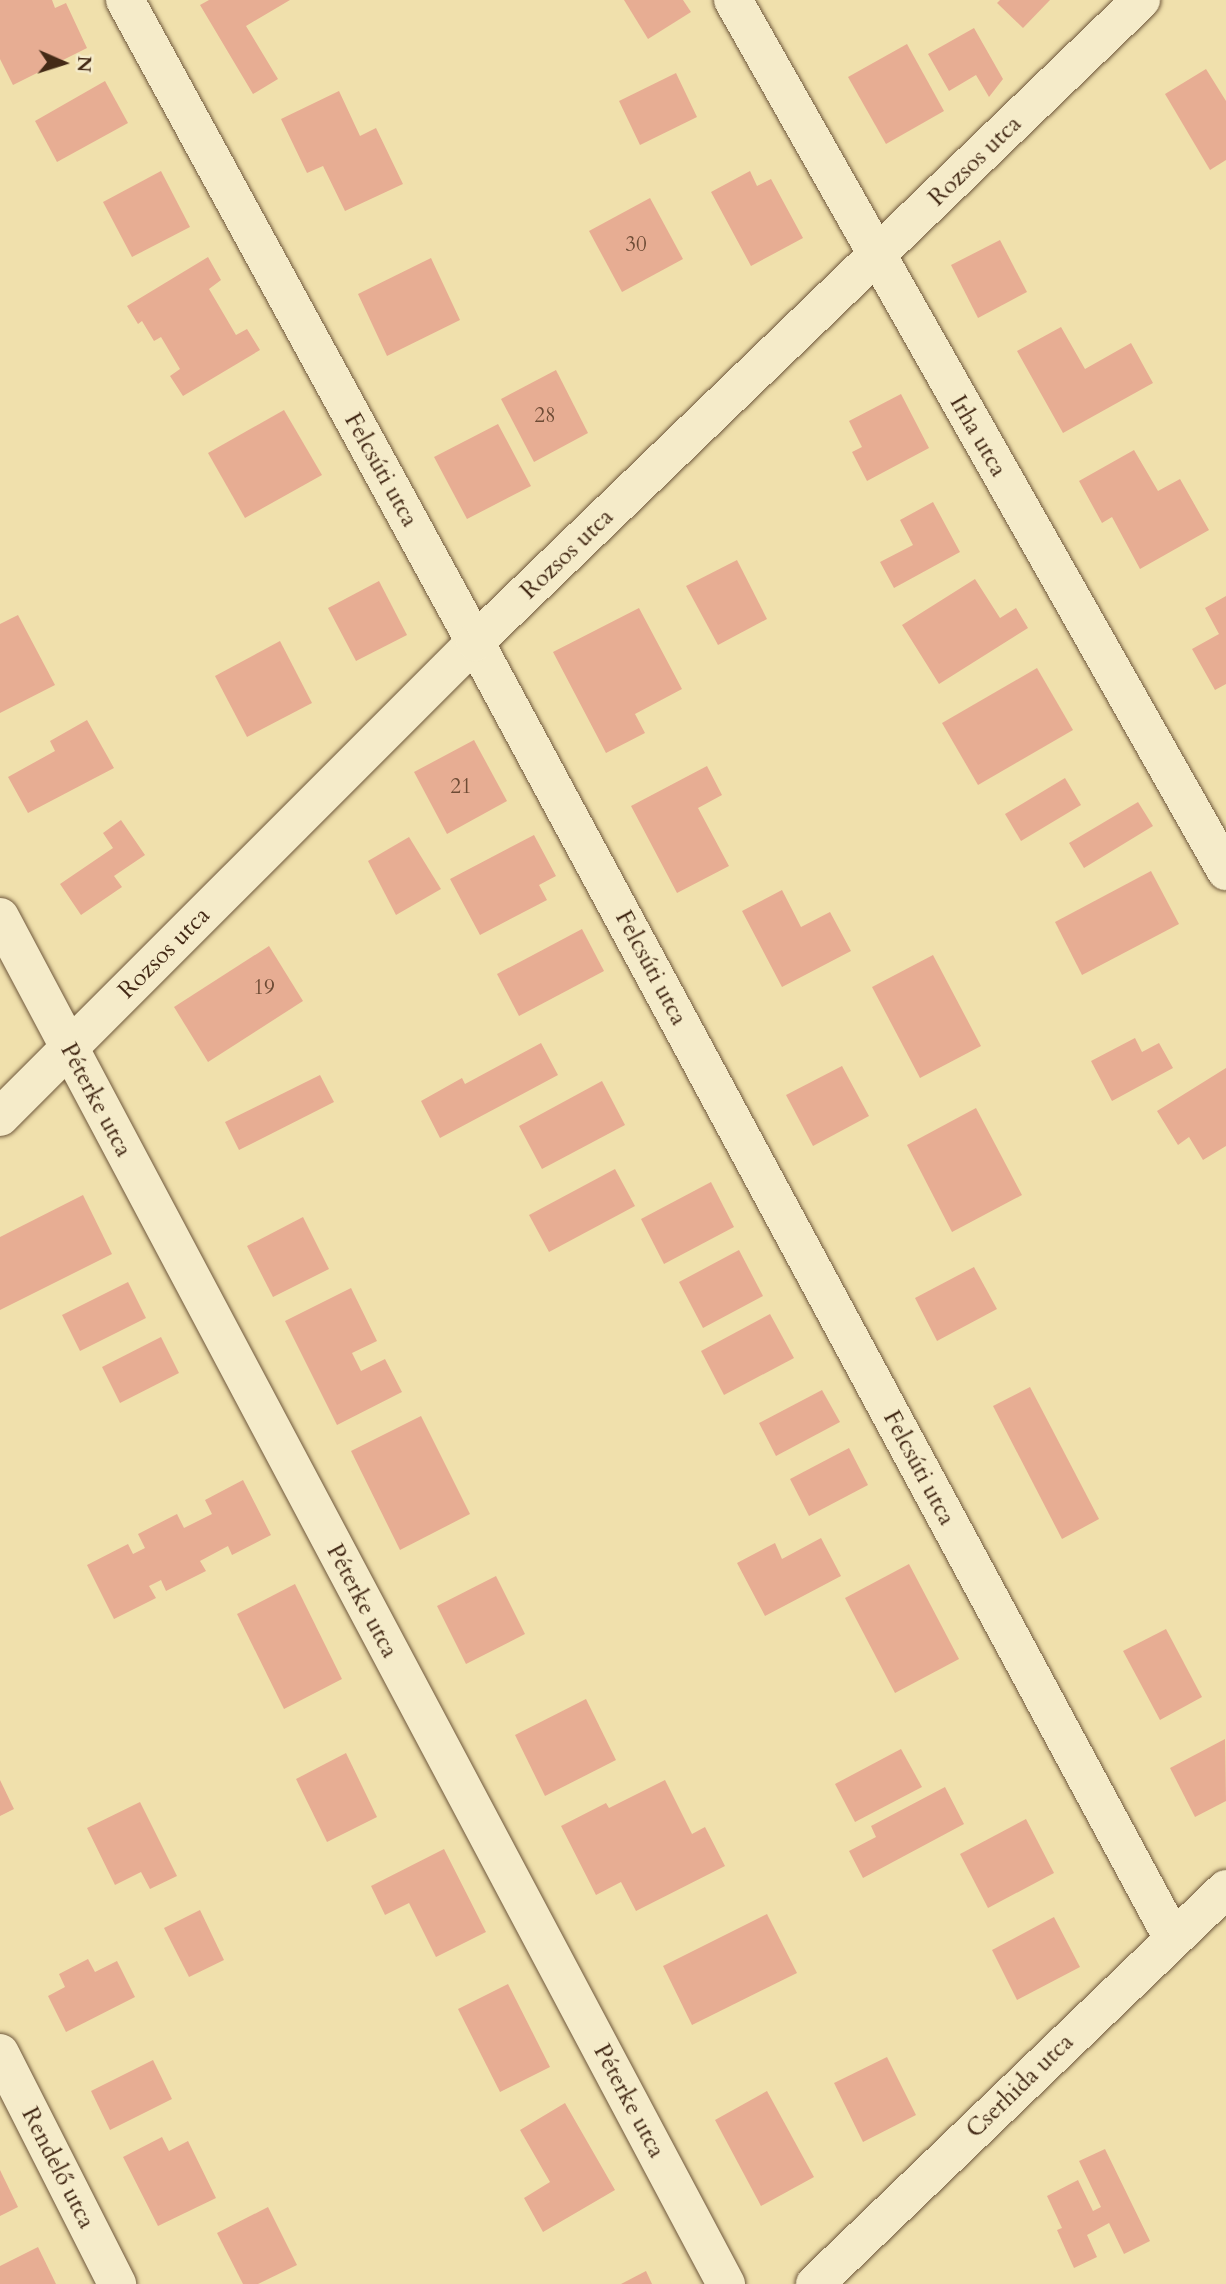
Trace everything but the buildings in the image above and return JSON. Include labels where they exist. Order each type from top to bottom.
[{"type":"street","name":"Felcsúti utca","points":[[125,0],[475,642],[1173,1939]]},
{"type":"street","name":"Irha utca","points":[[733,0],[1226,872]]},
{"type":"street","name":"Rozsos utca","points":[[0,1117],[475,642],[1141,0]]},
{"type":"street","name":"Péterke utca","points":[[0,917],[726,2284]]},
{"type":"street","name":"Cserhida utca","points":[[816,2284],[1226,1889]]},
{"type":"street","name":"Rendelő utca","points":[[0,2053],[117,2284]]}]
